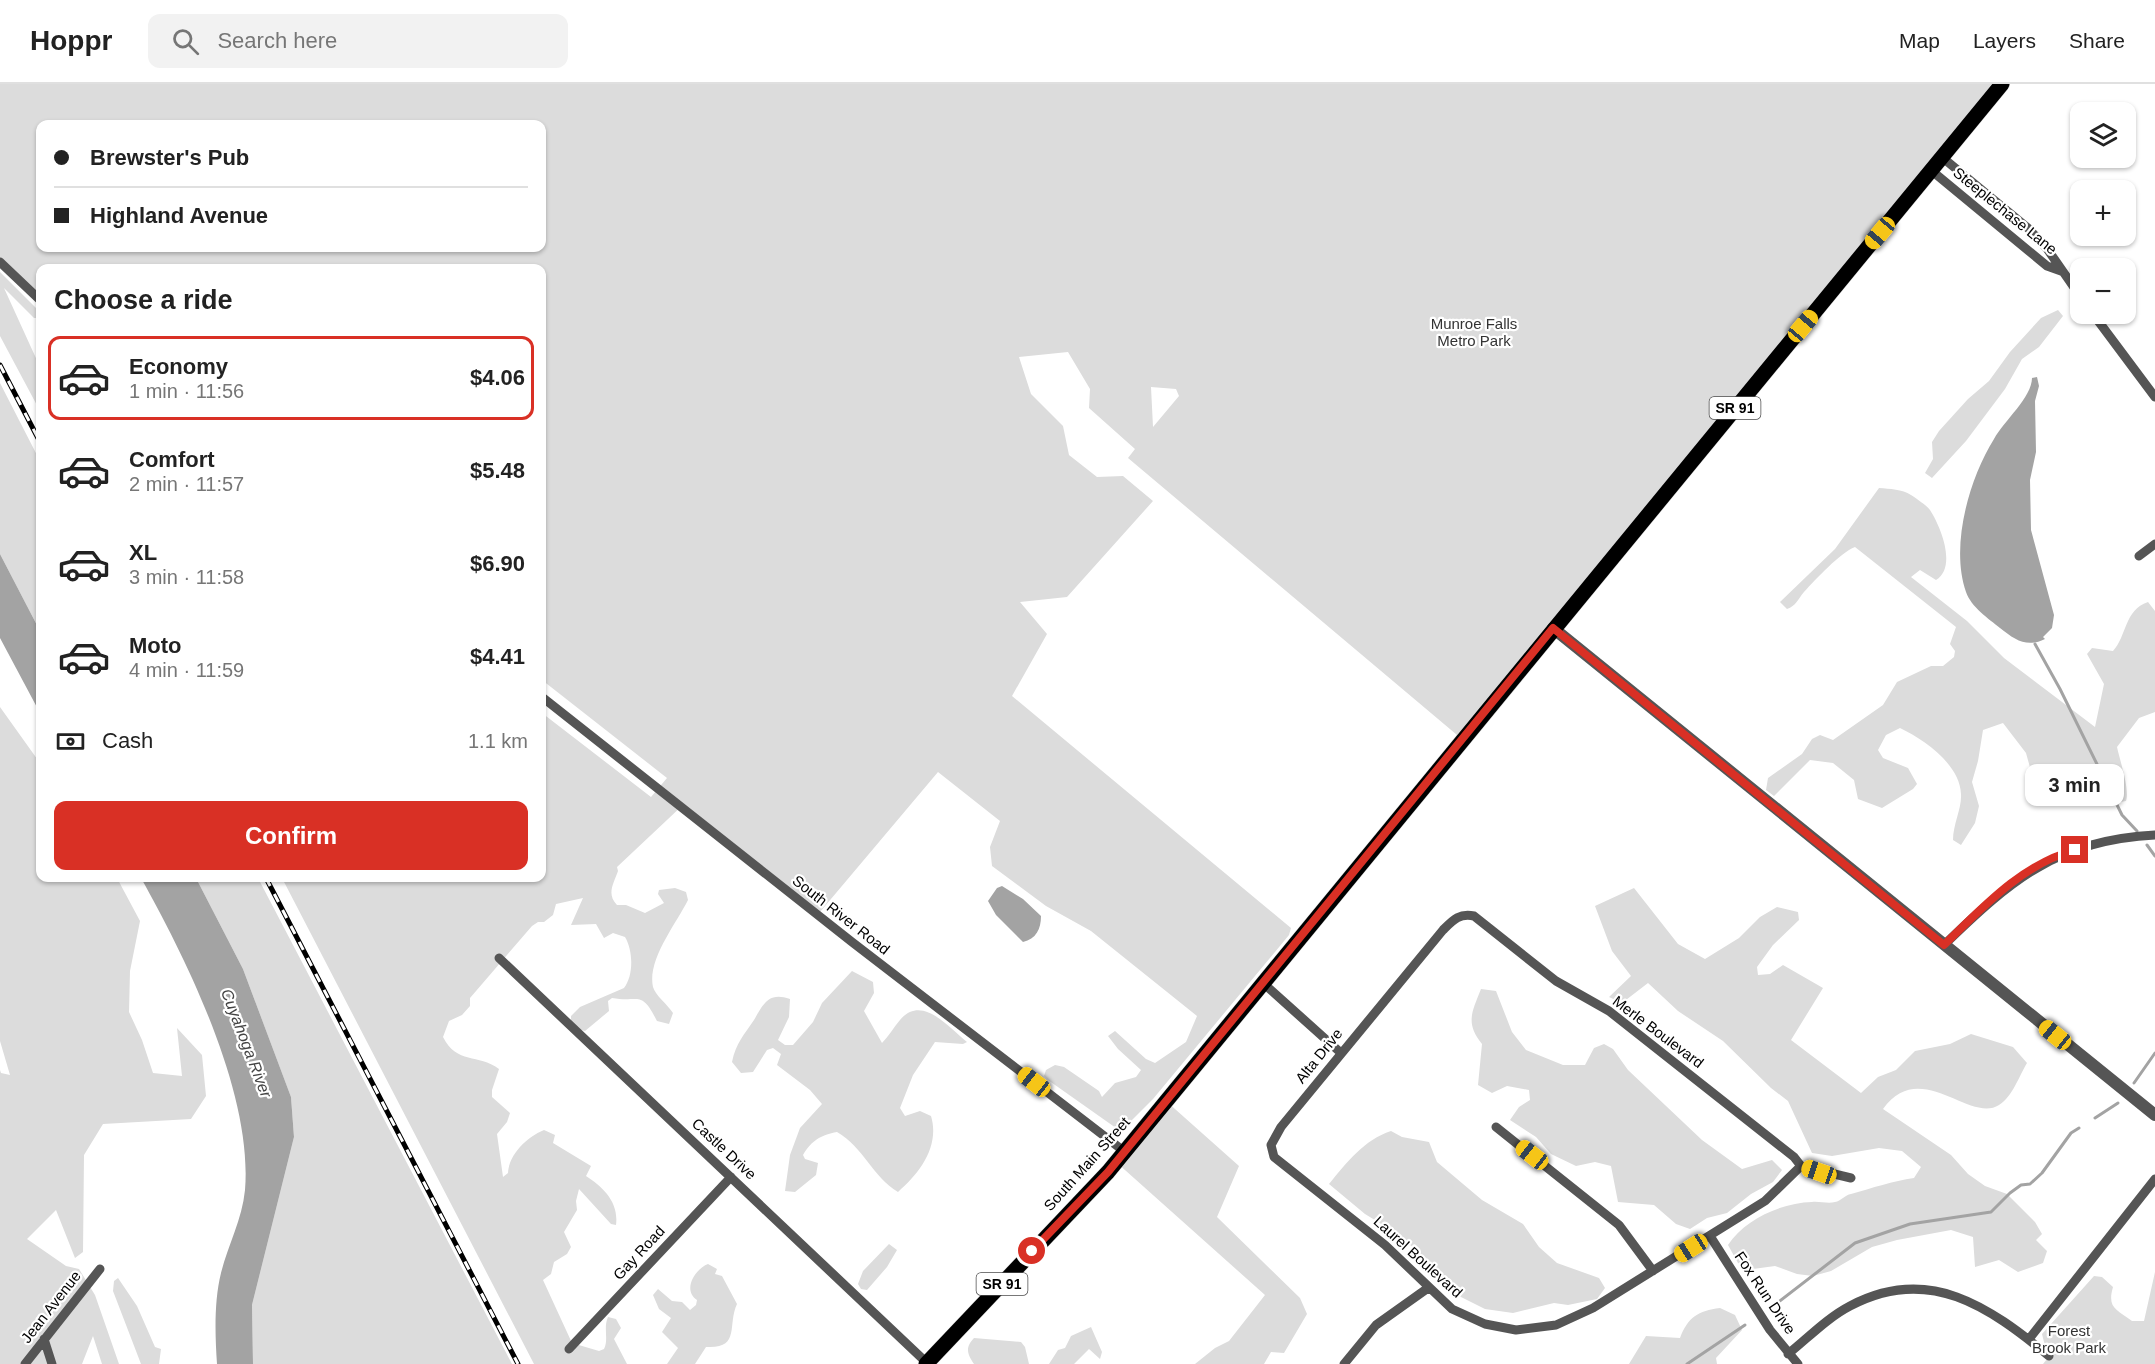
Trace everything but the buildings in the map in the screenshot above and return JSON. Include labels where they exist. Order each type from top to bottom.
[{"type":"main road","name":"SR 91","points":[[1263,983],[2002,84]]},
{"type":"main road","name":"South Main Street","points":[[926,1363],[1125,1152],[1263,983]]},
{"type":"street","name":"Steeplechase Lane","points":[[1943,158],[2029,229],[2048,250],[2070,283]]},
{"type":"street","name":"Steeplechase Lane","points":[[1932,171],[2047,266],[2061,271]]},
{"type":"street","points":[[0,262],[36,296]]},
{"type":"street","points":[[2100,324],[2155,397]]},
{"type":"street","points":[[2139,556],[2155,544]]},
{"type":"street","points":[[1553,628],[2155,1115]]},
{"type":"street","name":"South River Road","points":[[546,700],[957,1024],[1125,1152]]},
{"type":"street","points":[[1944,945],[2002,891],[2049,860],[2071,851],[2114,839],[2155,835]]},
{"type":"street","name":"Merle Boulevard","points":[[1425,952],[1454,919],[1460,916],[1474,916],[1556,981],[1609,1011],[1794,1157],[1801,1166]]},
{"type":"street","name":"Alta Drive","points":[[1301,1179],[1274,1157],[1270,1145],[1272,1139],[1425,952]]},
{"type":"street","name":"Castle Drive","points":[[499,958],[926,1363]]},
{"type":"street","points":[[1263,983],[1341,1053]]},
{"type":"street","points":[[1496,1127],[1618,1225],[1653,1271]]},
{"type":"street","points":[[1801,1166],[1851,1178]]},
{"type":"street","name":"Laurel Boulevard","points":[[1301,1179],[1385,1245],[1452,1309],[1478,1322],[1508,1329],[1540,1329],[1580,1316],[1710,1236],[1765,1201],[1801,1166]]},
{"type":"street","name":"Gay Road","points":[[569,1349],[731,1177]]},
{"type":"street","points":[[2029,1339],[2155,1179]]},
{"type":"street","name":"Fox Run Drive","points":[[1710,1236],[1770,1330],[1797,1364]]},
{"type":"street","name":"Jean Avenue","points":[[25,1364],[100,1269]]},
{"type":"street","points":[[1344,1364],[1376,1325],[1428,1288]]},
{"type":"street","points":[[1788,1354],[1851,1306],[1881,1294],[1911,1290],[1937,1291],[1967,1299],[1999,1316],[2049,1356]]},
{"type":"street","points":[[44,1339],[52,1364]]},
{"type":"green space","name":"Munroe Falls Metro Park","points":[[0,84],[2002,84],[1463,740],[1128,458],[1135,449],[1089,408],[1090,389],[1068,352],[1019,357],[1031,394],[1063,426],[1069,455],[1097,477],[1123,476],[1153,501],[1067,597],[1020,602],[1047,634],[1012,696],[1291,928],[1289,935],[1153,1099],[1125,1127],[1116,1128],[1048,1080],[1044,1076],[1046,1070],[1055,1065],[1064,1067],[1099,1091],[1102,1097],[1115,1083],[1136,1077],[1141,1070],[1118,1049],[1108,1036],[1115,1031],[1146,1059],[1155,1063],[1186,1042],[1197,1016],[1091,931],[1046,906],[992,866],[990,847],[1000,821],[938,772],[820,912],[684,804],[617,867],[618,871],[611,893],[617,905],[626,905],[645,913],[664,903],[658,894],[659,890],[675,888],[686,892],[688,900],[658,954],[652,976],[654,990],[673,1013],[669,1024],[657,1021],[652,1011],[639,999],[612,998],[608,1001],[609,1011],[585,1031],[578,1029],[571,1021],[571,1016],[580,1007],[624,988],[631,970],[630,949],[625,937],[613,933],[604,938],[596,924],[571,925],[583,898],[556,904],[553,915],[544,922],[538,922],[532,926],[470,998],[470,1006],[462,1015],[449,1021],[443,1037],[455,1052],[499,1069],[492,1097],[510,1113],[507,1122],[497,1134],[503,1177],[508,1173],[512,1159],[520,1147],[531,1137],[544,1130],[555,1135],[553,1143],[591,1166],[586,1176],[604,1190],[612,1202],[616,1225],[611,1224],[579,1189],[576,1201],[577,1210],[564,1232],[571,1247],[567,1254],[554,1262],[551,1274],[543,1280],[572,1343],[599,1351],[604,1349],[608,1317],[616,1319],[621,1328],[614,1339],[627,1364],[534,1364],[284,882],[546,882],[546,716],[651,797],[667,778],[546,683],[546,264],[36,264],[36,296],[0,262]],"holes":[[[1151,387],[1176,389],[1179,396],[1153,427]]]},
{"type":"green space","points":[[0,272],[36,308],[36,318],[34,318],[4,288],[36,358],[36,404],[0,336]]},
{"type":"green space","points":[[2058,310],[2063,316],[2039,347],[2022,359],[2005,389],[1966,441],[1932,478],[1925,473],[1933,459],[1932,442],[1939,431],[1968,399],[1989,381],[2010,352],[2041,318]]},
{"type":"green space","points":[[0,383],[36,453],[36,623],[0,554]]},
{"type":"green space","points":[[1879,488],[1911,495],[1930,510],[1939,526],[1946,557],[1942,574],[1936,580],[1920,570],[1911,577],[1967,621],[2004,658],[2095,727],[2104,684],[2087,654],[2092,648],[2113,651],[2134,611],[2148,602],[2155,611],[2155,712],[2139,718],[2117,747],[2126,783],[2126,801],[2120,802],[2097,782],[2078,776],[2031,771],[2026,753],[2003,723],[1983,730],[1972,782],[1979,806],[1975,823],[1961,845],[1953,840],[1961,799],[1959,783],[1954,773],[1939,754],[1900,728],[1886,735],[1878,750],[1883,758],[1908,768],[1917,784],[1913,789],[1882,808],[1858,799],[1854,780],[1833,763],[1810,760],[1774,796],[1766,790],[1768,778],[1802,754],[1812,739],[1820,735],[1833,740],[1883,705],[1897,682],[1931,666],[1943,666],[1954,657],[1955,651],[1950,644],[1956,627],[1855,547],[1828,567],[1793,606],[1787,609],[1780,602],[1835,549]]},
{"type":"green space","points":[[0,707],[36,757],[36,882],[119,882],[140,921],[130,971],[129,1012],[142,1040],[153,1073],[182,1076],[177,1028],[202,1055],[206,1096],[191,1119],[103,1124],[84,1155],[83,1252],[75,1258],[56,1210],[27,1239],[66,1266],[79,1269],[95,1295],[119,1364],[102,1364],[93,1336],[82,1364],[0,1364],[0,1070],[1,1073],[10,1075],[0,1041]]},
{"type":"green space","points":[[198,882],[260,882],[512,1364],[253,1364],[252,1305],[294,1137],[291,1097],[243,969]]},
{"type":"green space","points":[[1634,888],[1678,944],[1705,959],[1739,938],[1760,917],[1777,907],[1798,912],[1799,920],[1773,945],[1757,967],[1758,975],[1770,974],[1783,965],[1823,988],[1791,1040],[1861,1093],[1878,1077],[1896,1070],[1915,1051],[1950,1044],[1971,1034],[2013,1047],[2027,1063],[2012,1091],[1999,1105],[1987,1108],[1974,1106],[1928,1090],[1913,1089],[1897,1095],[1883,1109],[1951,1155],[1968,1174],[1985,1186],[2007,1194],[2035,1222],[2042,1234],[2036,1240],[2047,1251],[2043,1263],[2018,1272],[1999,1260],[1975,1267],[1973,1237],[1951,1230],[1872,1247],[1831,1271],[1813,1276],[1797,1274],[1775,1266],[1753,1269],[1738,1263],[1728,1245],[1744,1227],[1765,1214],[1788,1205],[1829,1203],[1849,1195],[1914,1178],[1921,1167],[1902,1151],[1879,1148],[1832,1156],[1812,1153],[1788,1101],[1771,1088],[1723,1041],[1678,1011],[1648,983],[1622,1003],[1609,997],[1631,976],[1612,951],[1595,906]]},
{"type":"green space","points":[[852,971],[873,982],[874,993],[864,1011],[882,1043],[900,1020],[908,1013],[917,1010],[935,1016],[967,1042],[963,1044],[935,1042],[913,1075],[900,1108],[905,1116],[920,1111],[931,1116],[933,1138],[920,1168],[898,1192],[889,1186],[846,1138],[837,1132],[817,1139],[803,1155],[805,1159],[818,1163],[816,1175],[795,1192],[785,1191],[790,1155],[800,1128],[822,1104],[810,1090],[777,1065],[781,1054],[773,1048],[767,1050],[753,1072],[741,1073],[732,1062],[734,1055],[764,1005],[771,998],[776,997],[790,999],[789,1017],[778,1040],[785,1045],[793,1045],[813,1022],[822,1003]]},
{"type":"green space","points":[[1481,989],[1496,991],[1512,1032],[1526,1050],[1563,1065],[1585,1065],[1594,1048],[1604,1044],[1613,1049],[1628,1070],[1702,1140],[1742,1169],[1772,1160],[1782,1170],[1773,1182],[1751,1194],[1727,1213],[1707,1218],[1690,1229],[1676,1224],[1654,1205],[1618,1202],[1611,1166],[1595,1162],[1576,1166],[1551,1154],[1536,1137],[1510,1120],[1519,1107],[1530,1100],[1529,1090],[1507,1086],[1492,1093],[1478,1085],[1482,1044],[1473,1030],[1472,1017]]},
{"type":"green space","points":[[1166,1101],[1239,1166],[1217,1217],[1300,1298],[1307,1314],[1284,1353],[1271,1352],[1264,1364],[1195,1364],[1215,1348],[1229,1341],[1265,1295],[1116,1162]]},
{"type":"green space","points":[[1391,1131],[1402,1137],[1429,1142],[1437,1162],[1482,1200],[1523,1224],[1539,1247],[1557,1263],[1599,1278],[1605,1288],[1597,1299],[1568,1305],[1554,1303],[1513,1313],[1485,1309],[1461,1297],[1426,1269],[1416,1250],[1396,1233],[1365,1214],[1329,1184],[1364,1146]]},
{"type":"green space","points":[[889,1244],[897,1250],[887,1267],[867,1290],[861,1289],[858,1284],[863,1271]]},
{"type":"green space","points":[[708,1264],[717,1269],[715,1274],[722,1276],[737,1304],[729,1340],[717,1347],[706,1347],[695,1364],[667,1364],[678,1348],[662,1332],[671,1318],[659,1309],[653,1295],[658,1289],[672,1301],[682,1302],[690,1310],[696,1305],[697,1300],[691,1291],[692,1280],[699,1270]]},
{"type":"green space","name":"Forest Brook Park","points":[[2155,1272],[2155,1364],[2043,1364],[2051,1354],[2045,1346],[2042,1334],[2094,1276],[2102,1277],[2113,1287],[2111,1299],[2117,1311],[2132,1321],[2144,1321]]},
{"type":"green space","points":[[118,1278],[137,1306],[155,1347],[161,1349],[159,1364],[141,1364],[113,1291],[114,1281]]},
{"type":"green space","points":[[1720,1308],[1735,1315],[1742,1330],[1716,1358],[1717,1364],[1629,1364],[1646,1336],[1680,1338],[1690,1320],[1695,1316]]},
{"type":"green space","points":[[1091,1327],[1102,1352],[1100,1359],[1089,1349],[1074,1364],[1049,1364],[1058,1350],[1065,1348],[1071,1336]]},
{"type":"green space","points":[[974,1338],[1021,1342],[1025,1347],[1029,1364],[974,1364],[968,1351]]},
{"type":"water","points":[[2037,377],[2039,386],[2035,401],[2036,452],[2030,480],[2031,530],[2054,615],[2052,628],[2043,637],[2045,639],[2027,643],[2006,632],[1972,603],[1966,592],[1960,554],[1965,513],[1977,473],[1994,439],[2023,401],[2032,378]]},
{"type":"water","points":[[0,554],[36,623],[36,706],[0,638]]},
{"type":"water","name":"Cuyahoga River","points":[[143,882],[198,882],[243,969],[291,1097],[294,1137],[252,1305],[253,1364],[217,1364],[216,1353],[217,1295],[224,1263],[241,1212],[245,1190],[245,1152],[239,1112],[213,1029],[196,987]]},
{"type":"water","points":[[1002,886],[1023,899],[1041,916],[1037,933],[1028,941],[1023,942],[996,915],[988,901],[997,888]]},
{"type":"waterway","points":[[2035,644],[2060,689],[2122,815],[2137,831]]},
{"type":"waterway","points":[[2147,845],[2155,856]]},
{"type":"waterway","points":[[2134,1083],[2155,1053]]},
{"type":"waterway","points":[[2095,1118],[2118,1103]]},
{"type":"waterway","points":[[1772,1307],[1855,1243],[1910,1224],[1991,1212],[2010,1193],[2021,1185],[2030,1184],[2042,1173],[2071,1133],[2079,1128]]},
{"type":"waterway","points":[[1687,1364],[1745,1325]]},
{"type":"railway","points":[[0,365],[36,434]]},
{"type":"railway","points":[[268,882],[518,1364]]},
{"type":"route","points":[[1032,1251],[1108,1172],[1553,628],[1944,945],[1984,906],[2020,877],[2049,860],[2075,850]]}]
